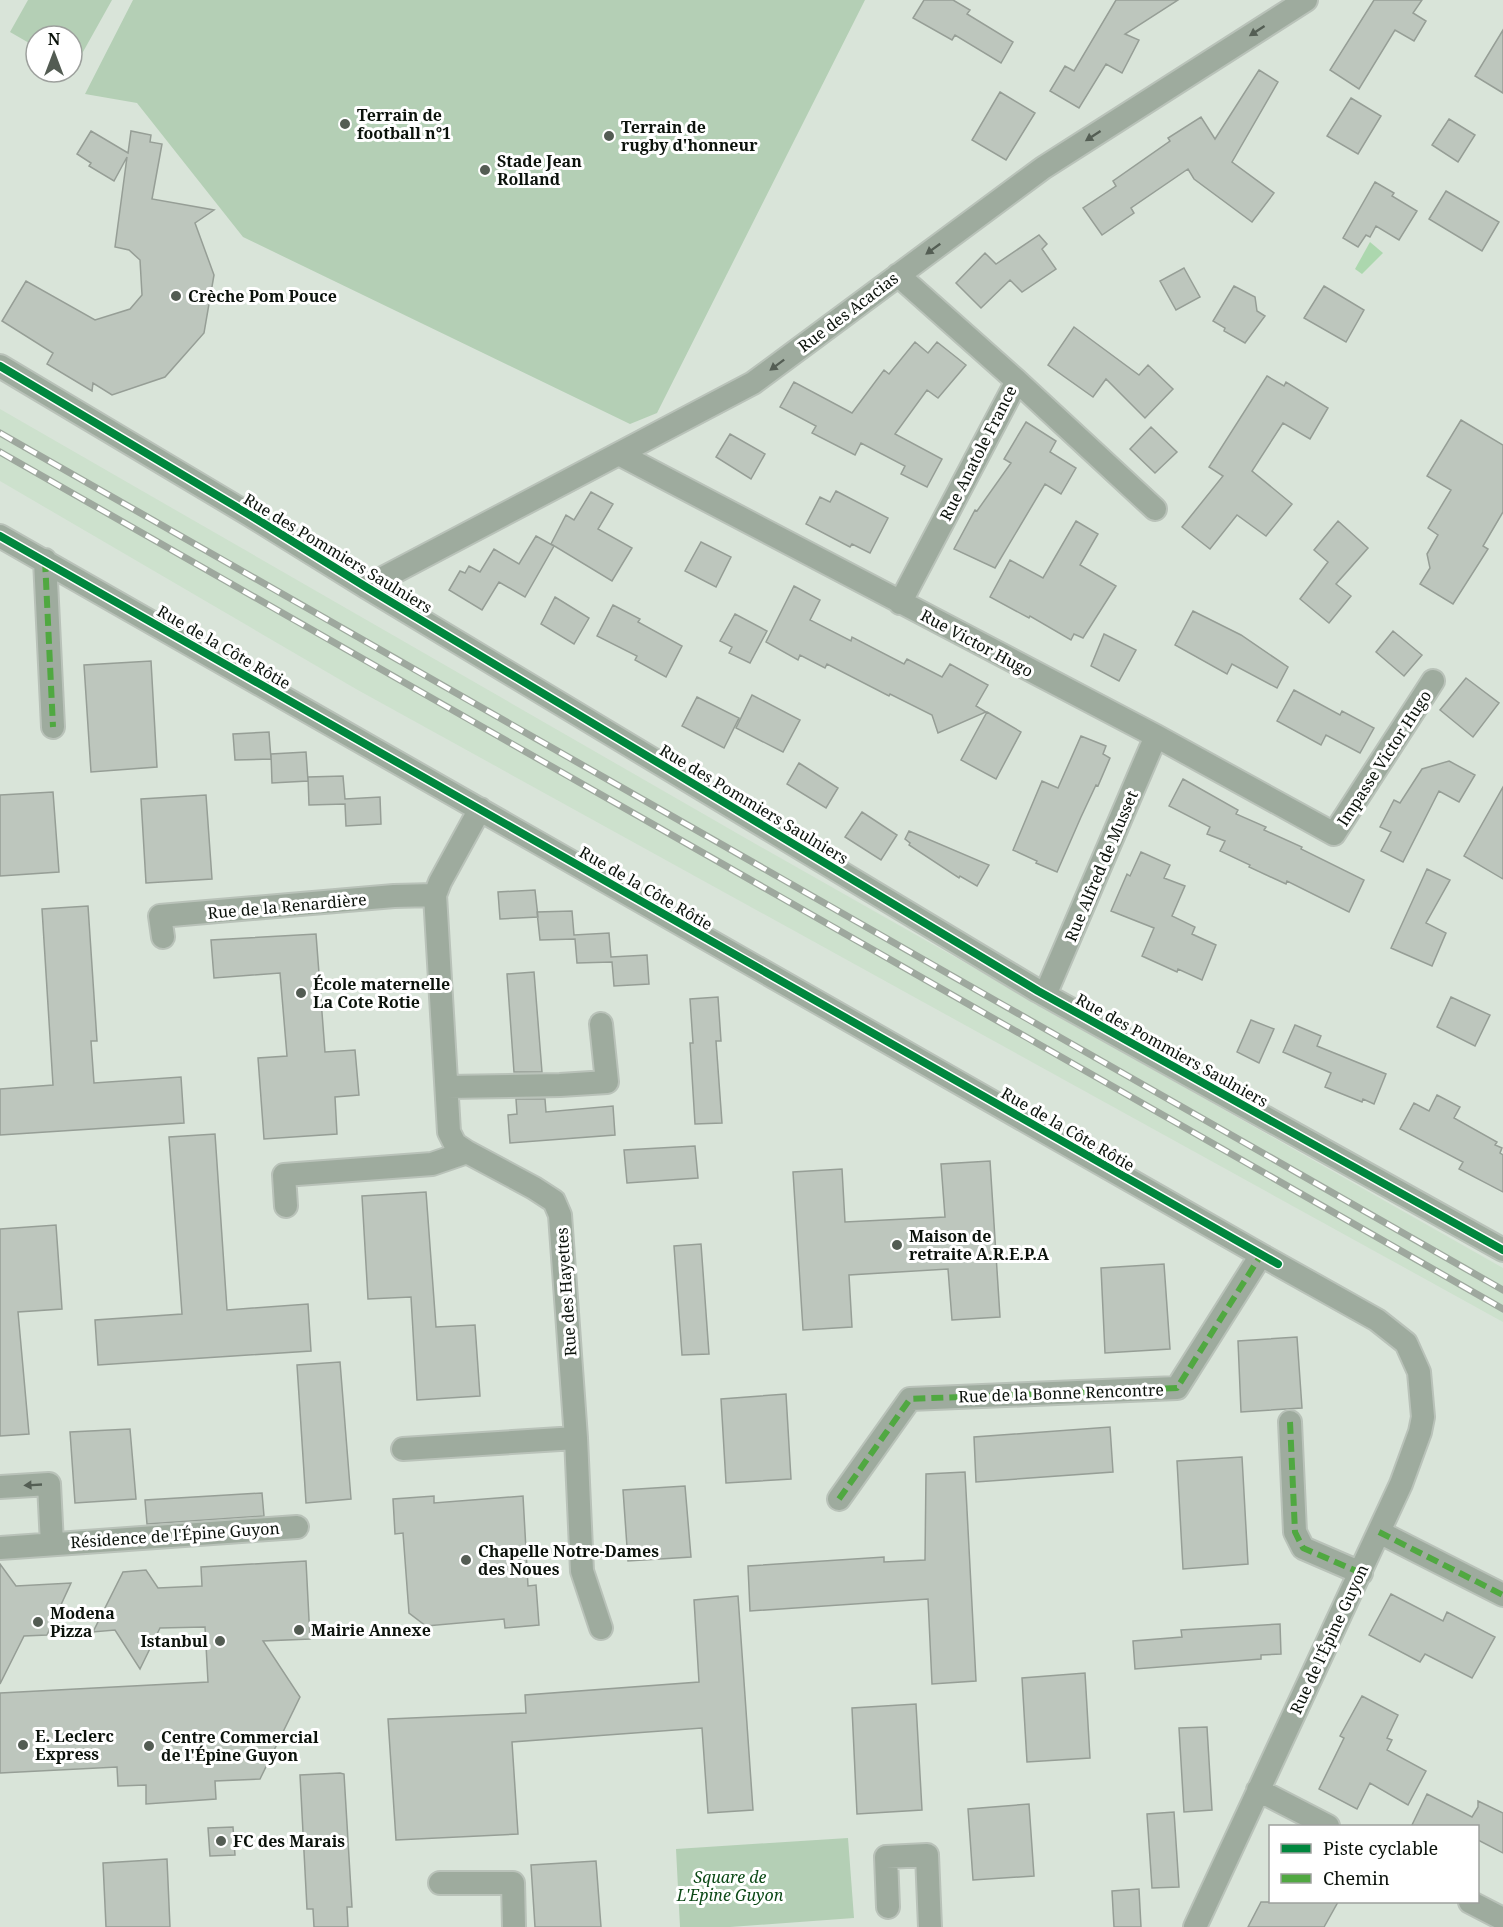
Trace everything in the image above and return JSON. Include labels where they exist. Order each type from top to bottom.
[{"type":"street","name":"Rue des Acacias","points":[[366,587],[753,383],[1043,168],[1306,0]]},
{"type":"street","name":"Rue Anatole France","points":[[898,275],[1017,381],[900,603]]},
{"type":"street","name":"Rue des Pommiers Saulniers","points":[[0,366],[1046,995],[1503,1250]]},
{"type":"street","points":[[1017,381],[1155,509]]},
{"type":"street","name":"Rue Victor Hugo","points":[[619,454],[1156,736],[1334,834]]},
{"type":"street","name":"Rue de la Côte Rôtie","points":[[0,536],[1377,1320],[1406,1343]]},
{"type":"street","points":[[45,561],[53,727]]},
{"type":"street","name":"Impasse Victor Hugo","points":[[1334,834],[1434,681]]},
{"type":"street","name":"Rue Alfred de Musset","points":[[1046,995],[1156,736]]},
{"type":"street","name":"Rue des Hayettes","points":[[480,809],[435,895],[449,1132],[455,1144],[467,1152],[554,1201],[560,1215],[576,1438],[582,1571],[601,1628]]},
{"type":"street","name":"Rue de la Renardière","points":[[163,937],[160,916],[394,896],[435,895]]},
{"type":"street","points":[[447,1087],[607,1082],[601,1024]]},
{"type":"street","points":[[286,1206],[284,1175],[432,1164],[467,1152]]},
{"type":"street","name":"Rue de la Bonne Rencontre","points":[[839,1499],[910,1399],[1177,1388],[1261,1255]]},
{"type":"street","name":"Rue de l'Épine Guyon","points":[[1195,1927],[1361,1573],[1401,1484],[1420,1432],[1423,1417],[1419,1372],[1406,1343]]},
{"type":"street","points":[[1290,1422],[1295,1532],[1303,1548],[1361,1573]]},
{"type":"street","points":[[402,1449],[576,1438]]},
{"type":"street","name":"Résidence de l'Épine Guyon","points":[[0,1487],[49,1484],[52,1544]]},
{"type":"street","name":"Résidence de l'Épine Guyon","points":[[0,1548],[297,1527]]},
{"type":"street","points":[[1379,1532],[1503,1595]]},
{"type":"street","points":[[1258,1790],[1324,1825]]},
{"type":"street","points":[[888,1907],[886,1857],[927,1855],[930,1927]]},
{"type":"street","points":[[440,1883],[513,1883],[514,1927]]},
{"type":"street","points":[[1472,1903],[1503,1919]]},
{"type":"shaded area","points":[[1370,242],[1383,253],[1362,274],[1355,269]]},
{"type":"shaded area","points":[[0,409],[747,839],[1503,1268],[1503,1322],[356,689],[0,481]]},
{"type":"green space","points":[[28,0],[112,0],[84,50],[84,24],[24,24],[24,40],[10,32]]},
{"type":"green space","name":"Stade Jean Rolland","points":[[133,0],[865,0],[657,413],[630,424],[243,237],[137,103],[85,94]]},
{"type":"green space","name":"Square de L'Epine Guyon","points":[[848,1838],[854,1918],[730,1927],[680,1927],[676,1849]]},
{"type":"building","points":[[924,0],[953,0],[970,10],[967,14],[1013,42],[1001,63],[955,35],[952,40],[913,18]]},
{"type":"building","points":[[1116,0],[1178,0],[1125,34],[1139,40],[1122,73],[1106,64],[1079,108],[1050,91],[1065,66],[1074,71]]},
{"type":"building","points":[[1374,0],[1422,0],[1413,13],[1426,21],[1414,41],[1395,30],[1359,89],[1330,70]]},
{"type":"building","points":[[1503,30],[1503,93],[1475,76]]},
{"type":"building","points":[[1259,70],[1278,82],[1232,162],[1274,193],[1252,222],[1194,179],[1188,169],[1131,208],[1134,213],[1102,235],[1083,208],[1116,186],[1113,181],[1170,141],[1168,138],[1201,117],[1215,139]]},
{"type":"building","points":[[1000,92],[1035,113],[1006,160],[972,140]]},
{"type":"building","points":[[1351,98],[1381,116],[1358,154],[1327,136]]},
{"type":"building","points":[[1449,119],[1475,135],[1458,162],[1432,145]]},
{"type":"building","name":"Crèche Pom Pouce","points":[[91,131],[128,153],[131,131],[151,135],[150,142],[162,144],[152,199],[214,210],[195,223],[214,275],[204,333],[165,377],[112,395],[93,383],[92,391],[47,364],[53,353],[2,321],[26,281],[95,320],[130,309],[142,295],[140,260],[129,250],[115,247],[127,157],[114,181],[89,166],[91,163],[77,154]]},
{"type":"building","points":[[1375,182],[1394,193],[1392,196],[1417,211],[1399,240],[1376,226],[1370,237],[1366,235],[1358,247],[1343,238]]},
{"type":"building","points":[[1446,191],[1499,222],[1482,251],[1429,219]]},
{"type":"building","points":[[1039,235],[1047,244],[1042,249],[1056,269],[1022,292],[1010,280],[981,308],[956,283],[985,253],[996,264]]},
{"type":"building","points":[[1184,268],[1200,297],[1176,310],[1160,281]]},
{"type":"building","points":[[1234,286],[1255,297],[1257,311],[1265,316],[1245,343],[1224,331],[1225,328],[1213,321]]},
{"type":"building","points":[[1324,286],[1364,310],[1346,342],[1304,318]]},
{"type":"building","points":[[1074,327],[1139,375],[1148,365],[1173,389],[1145,418],[1106,379],[1093,397],[1048,365]]},
{"type":"building","points":[[915,342],[928,353],[937,342],[966,365],[938,398],[927,390],[895,434],[942,459],[927,487],[901,474],[905,466],[861,443],[855,455],[812,433],[816,426],[780,407],[794,382],[852,413],[884,370],[889,374]]},
{"type":"building","points":[[1267,376],[1284,386],[1286,382],[1328,408],[1310,439],[1283,423],[1252,471],[1292,504],[1266,536],[1237,515],[1210,549],[1182,527],[1223,476],[1209,467]]},
{"type":"building","points":[[1461,420],[1503,445],[1503,512],[1483,546],[1488,549],[1453,604],[1420,584],[1430,568],[1427,554],[1438,535],[1428,528],[1451,490],[1427,476]]},
{"type":"building","points":[[1026,422],[1056,441],[1050,452],[1076,468],[1061,494],[1045,484],[995,568],[954,549],[975,510],[977,511],[1011,463],[1004,459]]},
{"type":"building","points":[[1151,427],[1177,452],[1155,473],[1130,449]]},
{"type":"building","points":[[730,434],[765,454],[751,479],[716,457]]},
{"type":"building","points":[[836,491],[888,518],[870,553],[852,544],[850,547],[806,524],[820,497],[830,502]]},
{"type":"building","points":[[591,492],[613,504],[598,529],[632,548],[612,581],[551,544],[566,515],[574,520]]},
{"type":"building","points":[[1076,521],[1098,534],[1080,565],[1116,586],[1083,638],[1074,634],[1071,640],[1030,616],[1029,618],[990,597],[1010,560],[1043,578]]},
{"type":"building","points":[[1338,521],[1368,548],[1336,584],[1351,596],[1329,623],[1300,599],[1328,562],[1314,550]]},
{"type":"building","points":[[536,536],[554,546],[525,597],[499,582],[482,610],[449,590],[460,571],[465,573],[469,566],[480,572],[494,549],[519,564]]},
{"type":"building","points":[[701,542],[731,557],[716,587],[685,571]]},
{"type":"building","points":[[794,586],[820,600],[810,620],[851,641],[852,637],[904,664],[907,659],[942,677],[950,664],[988,685],[976,706],[986,712],[938,733],[932,715],[827,664],[825,668],[800,655],[798,660],[766,642]]},
{"type":"building","points":[[555,597],[589,618],[574,644],[541,624]]},
{"type":"building","points":[[613,605],[640,619],[638,622],[682,646],[666,677],[635,660],[637,656],[597,636]]},
{"type":"building","points":[[1193,611],[1241,635],[1288,667],[1277,688],[1232,664],[1227,674],[1175,645]]},
{"type":"building","points":[[735,614],[767,631],[750,663],[729,653],[732,647],[720,641]]},
{"type":"building","points":[[1393,631],[1422,655],[1404,676],[1376,652]]},
{"type":"building","points":[[1104,634],[1136,650],[1119,681],[1091,666]]},
{"type":"building","points":[[151,661],[157,767],[91,772],[84,665]]},
{"type":"building","points":[[1466,678],[1499,703],[1473,737],[1440,710]]},
{"type":"building","points":[[1294,690],[1340,715],[1342,711],[1374,728],[1360,753],[1326,735],[1321,745],[1277,721]]},
{"type":"building","points":[[752,695],[800,720],[783,752],[736,728]]},
{"type":"building","points":[[697,697],[739,718],[724,748],[682,726]]},
{"type":"building","points":[[987,712],[1021,732],[996,779],[961,760]]},
{"type":"building","points":[[269,732],[271,759],[235,760],[233,734]]},
{"type":"building","points":[[1081,736],[1106,746],[1103,754],[1110,758],[1057,872],[1013,850],[1042,781],[1058,788]]},
{"type":"building","points":[[306,752],[308,781],[272,783],[271,754]]},
{"type":"building","points":[[1449,761],[1475,775],[1459,802],[1439,791],[1403,862],[1381,851],[1391,832],[1380,827],[1394,800],[1400,803],[1422,769]]},
{"type":"building","points":[[799,763],[838,788],[826,808],[787,784]]},
{"type":"building","points":[[343,776],[345,799],[380,797],[381,824],[346,826],[345,804],[309,805],[308,777]]},
{"type":"building","points":[[1183,779],[1238,810],[1236,814],[1266,827],[1264,830],[1364,880],[1349,912],[1287,881],[1286,884],[1249,867],[1250,865],[1220,851],[1225,841],[1207,834],[1210,827],[1169,806]]},
{"type":"building","points":[[1503,787],[1503,879],[1464,856]]},
{"type":"building","points":[[53,792],[59,872],[0,876],[0,795]]},
{"type":"building","points":[[206,795],[212,879],[146,883],[141,799]]},
{"type":"building","points":[[862,812],[897,835],[881,860],[845,837]]},
{"type":"building","points":[[909,831],[989,865],[977,886],[960,876],[959,878],[909,845],[910,843],[905,839]]},
{"type":"building","points":[[1141,852],[1170,865],[1164,878],[1185,886],[1172,916],[1195,927],[1192,934],[1216,945],[1202,980],[1178,969],[1177,972],[1142,956],[1154,928],[1111,911],[1127,874],[1130,876]]},
{"type":"building","points":[[1427,869],[1450,880],[1426,923],[1446,933],[1432,966],[1391,948]]},
{"type":"building","points":[[535,890],[538,917],[500,919],[498,892]]},
{"type":"building","points":[[88,906],[97,1041],[91,1041],[94,1083],[181,1077],[184,1123],[0,1135],[0,1089],[53,1085],[42,909]]},
{"type":"building","points":[[572,911],[574,935],[609,933],[611,957],[647,955],[649,984],[614,986],[612,962],[577,963],[575,939],[540,940],[537,912]]},
{"type":"building","name":"École maternelle La Cote Rotie","points":[[316,934],[325,1052],[355,1050],[359,1095],[335,1097],[337,1134],[264,1139],[258,1058],[287,1056],[280,973],[214,978],[211,940]]},
{"type":"building","points":[[534,972],[542,1072],[514,1072],[507,974]]},
{"type":"building","points":[[718,997],[721,1041],[716,1041],[722,1123],[695,1124],[690,999]]},
{"type":"building","points":[[1451,997],[1490,1015],[1475,1046],[1437,1027]]},
{"type":"building","points":[[1251,1020],[1274,1029],[1259,1063],[1237,1052]]},
{"type":"building","points":[[1295,1025],[1321,1036],[1317,1046],[1386,1074],[1374,1104],[1363,1099],[1362,1102],[1325,1087],[1331,1073],[1283,1052]]},
{"type":"building","points":[[1437,1095],[1460,1107],[1454,1118],[1497,1142],[1495,1145],[1502,1148],[1500,1153],[1503,1155],[1503,1192],[1459,1169],[1463,1162],[1400,1129],[1414,1103],[1429,1111]]},
{"type":"building","points":[[516,1099],[545,1099],[546,1112],[613,1106],[615,1135],[510,1143],[508,1115],[517,1114]]},
{"type":"building","points":[[215,1134],[227,1310],[308,1304],[311,1351],[98,1365],[95,1320],[182,1314],[169,1137]]},
{"type":"building","points":[[695,1146],[698,1178],[627,1183],[624,1150]]},
{"type":"building","name":"Maison de retraite A.R.E.P.A","points":[[990,1161],[1000,1317],[952,1320],[948,1269],[849,1275],[852,1327],[803,1330],[793,1172],[842,1169],[845,1222],[945,1217],[941,1164]]},
{"type":"building","points":[[426,1192],[436,1327],[475,1325],[480,1396],[417,1400],[411,1297],[368,1299],[362,1196]]},
{"type":"building","points":[[56,1225],[62,1309],[18,1312],[29,1434],[0,1436],[0,1229]]},
{"type":"building","points":[[701,1244],[709,1354],[682,1355],[674,1246]]},
{"type":"building","points":[[1164,1264],[1170,1349],[1105,1353],[1101,1268]]},
{"type":"building","points":[[1297,1337],[1302,1408],[1241,1412],[1238,1341]]},
{"type":"building","points":[[340,1362],[351,1499],[306,1503],[297,1365]]},
{"type":"building","points":[[786,1394],[791,1479],[726,1483],[721,1399]]},
{"type":"building","points":[[1110,1427],[1113,1472],[976,1482],[974,1437]]},
{"type":"building","points":[[130,1429],[136,1499],[75,1503],[70,1432]]},
{"type":"building","points":[[1242,1457],[1248,1564],[1183,1569],[1177,1461]]},
{"type":"building","points":[[965,1472],[976,1681],[932,1684],[928,1599],[750,1611],[748,1566],[884,1557],[884,1562],[925,1560],[926,1474]]},
{"type":"building","points":[[685,1486],[691,1557],[628,1561],[623,1490]]},
{"type":"building","points":[[262,1493],[264,1516],[147,1524],[145,1500]]},
{"type":"building","name":"Chapelle Notre-Dames des Noues","points":[[434,1496],[434,1503],[523,1496],[528,1586],[536,1585],[539,1625],[505,1628],[504,1619],[426,1626],[409,1613],[403,1533],[395,1534],[393,1499]]},
{"type":"building","name":"Centre Commercial de l'Épine Guyon","points":[[306,1561],[310,1639],[263,1641],[300,1697],[260,1779],[215,1781],[216,1799],[146,1804],[146,1785],[118,1786],[117,1767],[0,1773],[0,1693],[208,1682],[205,1627],[160,1628],[140,1669],[115,1630],[93,1632],[123,1572],[146,1570],[158,1588],[202,1586],[201,1567]]},
{"type":"building","points":[[0,1564],[16,1586],[71,1583],[47,1635],[24,1636],[0,1684]]},
{"type":"building","points":[[1391,1594],[1443,1621],[1447,1612],[1495,1637],[1472,1678],[1425,1654],[1420,1662],[1369,1635]]},
{"type":"building","points":[[738,1596],[753,1810],[708,1813],[702,1728],[512,1742],[518,1834],[396,1840],[388,1719],[526,1713],[525,1695],[699,1682],[694,1600]]},
{"type":"building","points":[[1280,1624],[1281,1654],[1261,1655],[1261,1659],[1135,1669],[1133,1641],[1182,1637],[1181,1630]]},
{"type":"building","points":[[1085,1673],[1090,1758],[1027,1762],[1022,1678]]},
{"type":"building","points":[[1362,1696],[1398,1715],[1387,1738],[1392,1740],[1387,1750],[1426,1771],[1408,1805],[1370,1783],[1357,1809],[1319,1789],[1344,1738],[1340,1736]]},
{"type":"building","points":[[916,1704],[922,1810],[857,1814],[852,1708]]},
{"type":"building","points":[[1207,1727],[1212,1810],[1184,1812],[1179,1728]]},
{"type":"building","points":[[344,1774],[352,1907],[347,1907],[348,1927],[314,1927],[313,1909],[307,1909],[300,1775]]},
{"type":"building","points":[[1427,1794],[1472,1817],[1478,1807],[1478,1801],[1503,1813],[1503,1853],[1479,1841],[1479,1825],[1412,1825]]},
{"type":"building","points":[[1029,1804],[1034,1876],[973,1880],[968,1809]]},
{"type":"building","points":[[1174,1812],[1179,1887],[1152,1888],[1147,1814]]},
{"type":"building","name":"FC des Marais","points":[[233,1827],[235,1855],[210,1856],[208,1828]]},
{"type":"building","points":[[167,1859],[170,1927],[106,1927],[103,1863]]},
{"type":"building","points":[[596,1861],[601,1927],[535,1927],[531,1865]]},
{"type":"building","points":[[1139,1889],[1141,1927],[1114,1927],[1112,1891]]},
{"type":"building","points":[[1261,1902],[1337,1903],[1324,1927],[1248,1927]]},
{"type":"railway","points":[[0,433],[1503,1290]]},
{"type":"railway","points":[[0,452],[1503,1309]]},
{"type":"marked path","points":[[45,560],[53,727]]},
{"type":"marked path","points":[[839,1499],[910,1399],[1177,1388],[1261,1255]]},
{"type":"marked path","points":[[1290,1422],[1295,1532],[1303,1548],[1361,1573]]},
{"type":"marked path","points":[[1379,1532],[1503,1595]]},
{"type":"cycle path","points":[[0,366],[1038,991],[1503,1250]]},
{"type":"cycle path","points":[[0,536],[1278,1264]]},
{"type":"place","name":"Terrain de football n°1","points":[[345,124]]},
{"type":"place","name":"Terrain de rugby d'honneur","points":[[609,136]]},
{"type":"place","name":"Stade Jean Rolland","points":[[485,170]]},
{"type":"place","name":"Crèche Pom Pouce","points":[[176,296]]},
{"type":"place","name":"École maternelle La Cote Rotie","points":[[301,993]]},
{"type":"place","name":"Maison de retraite A.R.E.P.A","points":[[897,1245]]},
{"type":"place","name":"Chapelle Notre-Dames des Noues","points":[[466,1560]]},
{"type":"place","name":"Modena Pizza","points":[[38,1622]]},
{"type":"place","name":"Mairie Annexe","points":[[299,1630]]},
{"type":"place","name":"Istanbul","points":[[220,1641]]},
{"type":"place","name":"E. Leclerc Express","points":[[23,1745]]},
{"type":"place","name":"Centre Commercial de l'Épine Guyon","points":[[149,1746]]},
{"type":"place","name":"FC des Marais","points":[[221,1841]]}]
